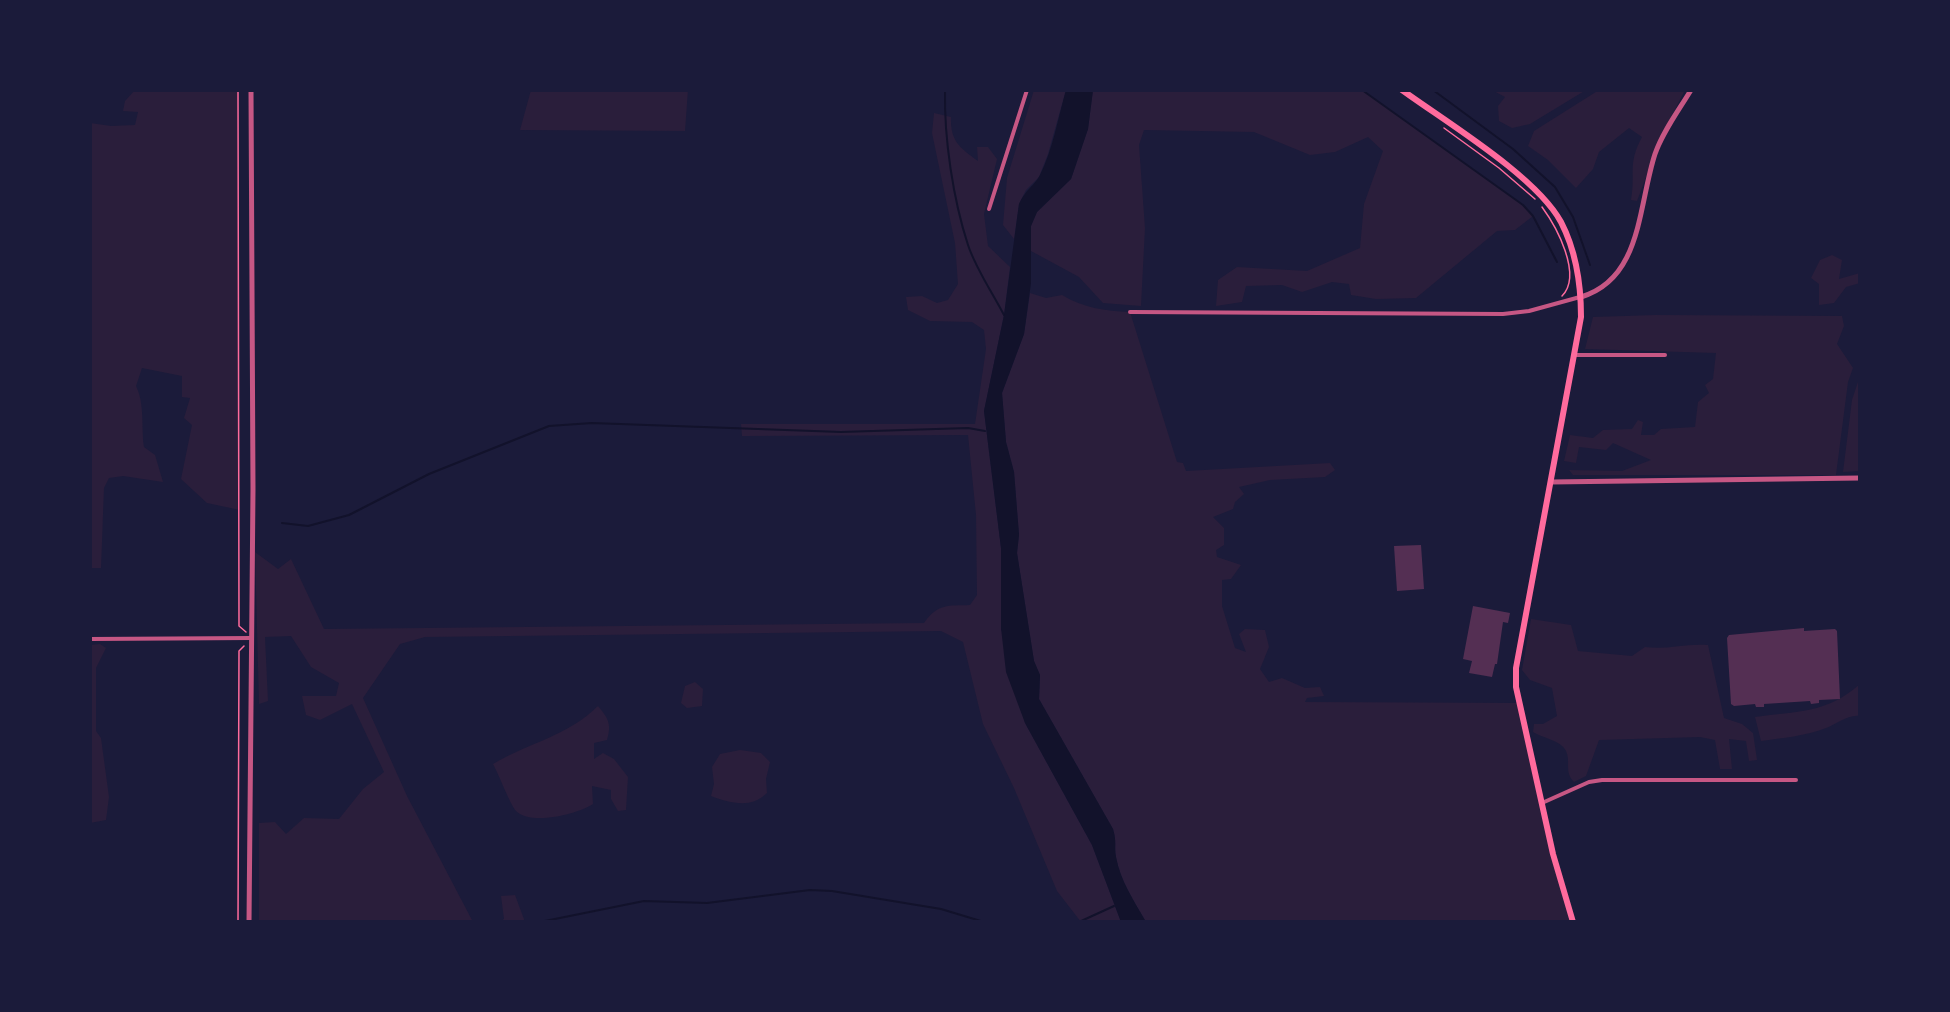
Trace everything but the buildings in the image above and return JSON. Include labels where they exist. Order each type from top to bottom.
[{"type":"main road","points":[[1402,90],[1503,163],[1546,200],[1561,222],[1569,242],[1581,297],[1581,317],[1516,668],[1516,687],[1553,854],[1573,922]]},
{"type":"street","points":[[249,922],[252,638],[251,90]]},
{"type":"street","points":[[989,209],[1027,90]]},
{"type":"street","points":[[1130,312],[1503,314],[1556,304],[1602,289],[1624,266],[1656,152],[1692,90]]},
{"type":"street","points":[[1573,355],[1665,355]]},
{"type":"street","points":[[1551,482],[1860,477]]},
{"type":"street","points":[[90,639],[252,638]]},
{"type":"street","points":[[1542,803],[1589,782],[1602,780],[1796,780]]},
{"type":"path","points":[[238,90],[239,626],[252,638]]},
{"type":"path","points":[[1441,125],[1519,185],[1540,205],[1555,225],[1563,244],[1569,280],[1566,291],[1556,304]]},
{"type":"path","points":[[238,922],[239,651]]},
{"type":"shaded area","points":[[135,90],[238,90],[240,510],[207,503],[181,479],[192,425],[184,418],[190,398],[182,397],[182,376],[142,368],[136,386],[142,408],[144,447],[155,455],[163,482],[123,476],[109,478],[104,488],[101,568],[90,568],[90,123],[111,126],[135,125],[138,112],[123,111],[125,101]]},
{"type":"shaded area","points":[[531,90],[688,90],[685,131],[520,130]]},
{"type":"shaded area","points":[[1034,90],[1066,90],[1039,177],[1026,190],[1019,204],[1014,239],[1003,225],[1007,178]]},
{"type":"shaded area","points":[[1066,90],[1093,90],[1088,129],[1071,179],[1037,212],[1031,226],[1031,283],[1024,334],[1002,393],[1006,442],[1014,472],[1019,535],[1017,553],[1034,661],[1040,675],[1039,699],[1113,829],[1116,857],[1121,874],[1146,922],[1121,922],[1092,845],[1025,723],[1006,672],[1001,628],[1001,548],[984,411],[1004,315],[1019,204],[1038,179],[1045,165]]},
{"type":"shaded area","points":[[1093,90],[1362,90],[1519,202],[1533,216],[1515,230],[1497,231],[1416,298],[1376,299],[1351,295],[1349,284],[1332,282],[1302,292],[1282,285],[1246,286],[1242,302],[1216,306],[1218,280],[1237,267],[1307,271],[1360,248],[1364,204],[1383,151],[1368,137],[1335,152],[1310,155],[1254,132],[1144,130],[1139,145],[1145,228],[1141,306],[1103,303],[1079,277],[1031,251],[1031,226],[1037,212],[1071,179],[1088,129]]},
{"type":"shaded area","points":[[1492,90],[1586,90],[1530,124],[1512,128],[1499,121],[1498,106],[1505,97]]},
{"type":"shaded area","points":[[1599,90],[1685,90],[1661,137],[1637,201],[1631,200],[1633,162],[1642,137],[1629,128],[1599,152],[1593,169],[1576,188],[1548,160],[1528,146],[1534,131]]},
{"type":"shaded area","points":[[934,113],[951,117],[952,132],[957,143],[978,161],[977,147],[988,147],[997,159],[984,214],[988,246],[1010,267],[1004,315],[984,411],[1001,548],[1001,628],[1025,723],[1092,845],[1121,922],[1081,922],[1057,891],[1014,788],[983,724],[963,642],[941,631],[425,637],[400,644],[363,698],[407,796],[473,922],[259,922],[259,823],[275,822],[286,834],[304,818],[339,819],[363,789],[384,772],[352,704],[320,720],[306,715],[302,696],[336,696],[339,683],[311,667],[291,636],[265,637],[268,701],[259,704],[255,552],[278,569],[291,559],[324,629],[924,623],[934,612],[944,607],[970,605],[977,595],[976,515],[968,435],[742,436],[741,424],[975,424],[986,349],[984,330],[972,322],[930,321],[908,310],[906,297],[922,296],[937,303],[948,300],[958,284],[955,243],[932,133]]},
{"type":"shaded area","points":[[1832,255],[1842,260],[1839,279],[1860,273],[1860,283],[1846,287],[1834,303],[1819,305],[1819,284],[1811,278],[1820,260]]},
{"type":"shaded area","points":[[1030,293],[1046,298],[1062,295],[1094,308],[1130,312],[1177,462],[1183,463],[1186,471],[1330,463],[1335,470],[1325,477],[1270,480],[1239,487],[1244,494],[1235,502],[1233,509],[1213,517],[1224,528],[1224,545],[1216,550],[1217,557],[1241,565],[1231,579],[1222,580],[1222,606],[1235,648],[1246,652],[1239,634],[1245,629],[1265,630],[1269,647],[1260,669],[1269,682],[1282,678],[1305,688],[1320,687],[1324,696],[1307,698],[1305,702],[1518,703],[1573,922],[1146,922],[1121,874],[1116,857],[1113,829],[1039,699],[1040,675],[1034,661],[1017,553],[1019,535],[1014,472],[1006,442],[1002,393],[1024,334]]},
{"type":"shaded area","points":[[1842,316],[1844,326],[1837,344],[1853,368],[1848,382],[1836,475],[1573,475],[1569,470],[1622,471],[1651,460],[1613,443],[1606,450],[1579,447],[1576,463],[1564,461],[1570,435],[1593,438],[1603,430],[1632,429],[1638,420],[1643,422],[1641,435],[1654,435],[1661,429],[1695,427],[1698,402],[1709,393],[1705,385],[1713,379],[1716,353],[1585,349],[1593,317]]},
{"type":"shaded area","points":[[1860,376],[1860,471],[1843,472],[1852,400]]},
{"type":"shaded area","points":[[1531,619],[1571,625],[1578,651],[1632,656],[1645,647],[1708,645],[1724,718],[1742,724],[1753,733],[1757,760],[1749,761],[1746,741],[1729,739],[1732,769],[1720,769],[1715,740],[1700,737],[1599,740],[1586,776],[1574,782],[1568,771],[1564,747],[1533,732],[1534,724],[1543,724],[1557,716],[1552,688],[1530,680],[1522,670]]},
{"type":"shaded area","points":[[100,644],[106,648],[96,668],[96,731],[101,738],[109,797],[106,820],[90,823],[90,645]]},
{"type":"shaded area","points":[[695,682],[703,689],[702,706],[687,708],[681,703],[685,686]]},
{"type":"shaded area","points":[[1860,684],[1860,716],[1847,718],[1810,733],[1761,741],[1755,717],[1798,712],[1823,706],[1847,694]]},
{"type":"shaded area","points":[[598,706],[607,718],[609,730],[607,740],[594,743],[594,759],[603,753],[614,759],[628,777],[626,810],[618,811],[611,799],[611,790],[592,786],[593,804],[566,815],[532,818],[516,811],[493,764],[574,725]]},
{"type":"shaded area","points":[[740,750],[761,753],[770,762],[766,779],[767,793],[747,803],[726,801],[711,796],[714,784],[712,767],[720,754]]},
{"type":"shaded area","points":[[515,895],[525,922],[499,922],[504,919],[501,896]]},
{"type":"waterway","points":[[945,90],[948,148],[963,227],[975,263],[1004,315]]},
{"type":"waterway","points":[[1362,90],[1523,205],[1533,216],[1557,262]]},
{"type":"waterway","points":[[1433,90],[1513,149],[1555,187],[1573,217],[1590,265]]},
{"type":"waterway","points":[[282,523],[308,526],[349,515],[429,474],[549,426],[592,423],[841,432],[968,428],[985,431]]},
{"type":"waterway","points":[[540,922],[644,901],[707,903],[810,890],[832,891],[941,909],[984,922]]},
{"type":"waterway","points":[[1079,922],[1114,906]]}]
